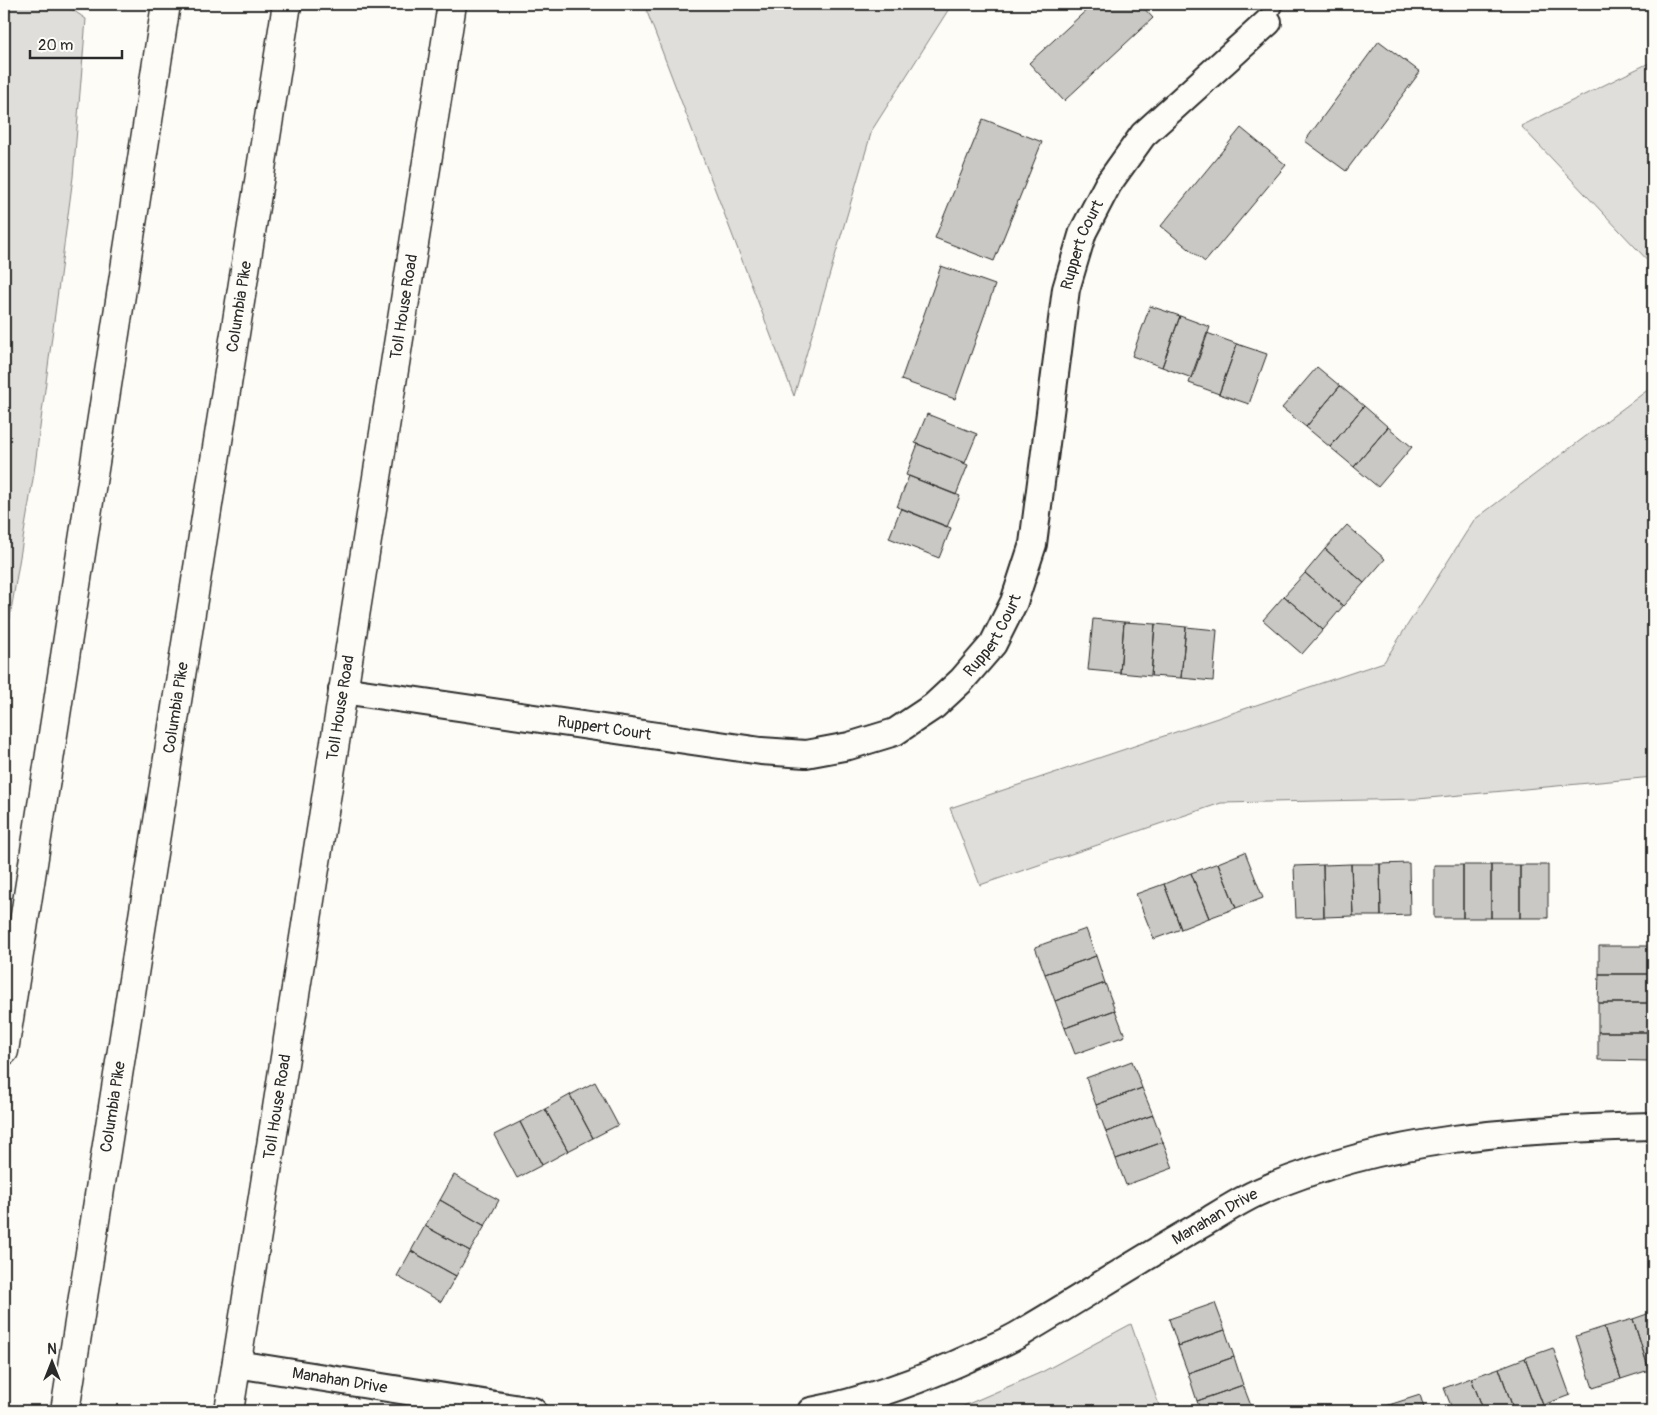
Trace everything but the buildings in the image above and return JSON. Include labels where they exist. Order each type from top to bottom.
[{"type":"main road","points":[[4,1051],[166,4]]},
{"type":"main road","name":"Columbia Pike","points":[[65,1411],[287,4]]},
{"type":"main road","name":"Toll House Road","points":[[229,1411],[452,4]]},
{"type":"street","name":"Ruppert Court","points":[[342,690],[761,751],[806,754],[848,746],[895,732],[934,706],[962,680],[993,644],[1014,602],[1033,544],[1066,289],[1083,232],[1108,184],[1143,135],[1272,13]]},
{"type":"street","name":"Manahan Drive","points":[[811,1411],[841,1405],[927,1378],[1012,1338],[1165,1244],[1260,1191],[1318,1170],[1387,1149],[1462,1136],[1561,1128],[1653,1126]]},
{"type":"street","name":"Manahan Drive","points":[[236,1364],[533,1411]]},
{"type":"shaded area","points":[[4,4],[64,4],[86,19],[73,177],[34,473],[4,653]]},
{"type":"shaded area","points":[[644,4],[952,4],[872,130],[794,396]]},
{"type":"shaded area","points":[[1653,61],[1653,266],[1521,126]]},
{"type":"shaded area","points":[[1653,386],[1653,777],[1418,799],[1221,803],[980,885],[950,808],[1384,662],[1474,520]]},
{"type":"shaded area","points":[[1131,1324],[1161,1411],[952,1411],[1042,1372]]}]
